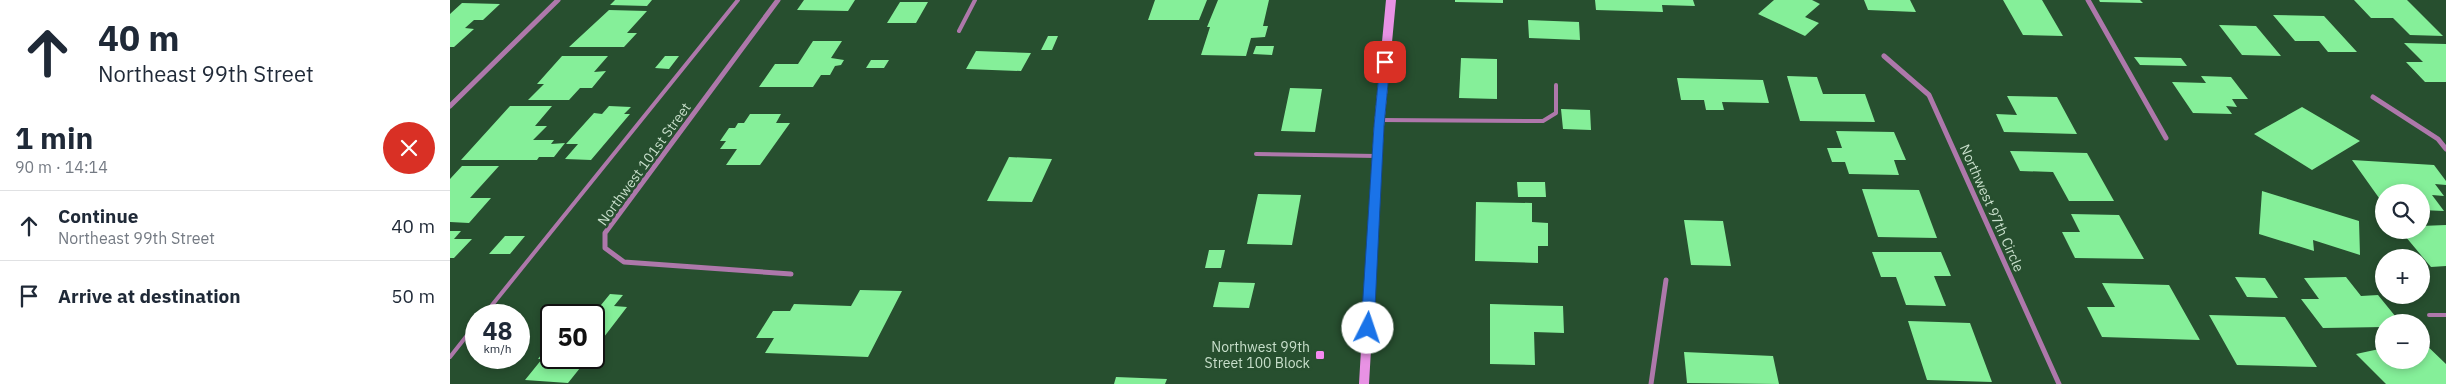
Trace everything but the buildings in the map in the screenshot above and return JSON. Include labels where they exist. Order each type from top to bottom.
[{"type":"main road","points":[[1364,384],[1380,120],[1392,0]]},
{"type":"street","points":[[450,106],[558,0]]},
{"type":"street","name":"Northwest 101st Street","points":[[778,0],[605,233],[605,248],[624,262],[791,274]]},
{"type":"street","points":[[2088,0],[2166,138]]},
{"type":"street","name":"Northwest 97th Circle","points":[[1884,56],[1929,95],[2059,384]]},
{"type":"street","points":[[2373,97],[2438,139],[2446,149]]},
{"type":"street","points":[[1651,384],[1666,280]]},
{"type":"lane","points":[[493,304],[738,0]]},
{"type":"lane","points":[[960,30],[975,0]]},
{"type":"lane","points":[[1380,120],[1453,122],[1542,121],[1556,114],[1556,85]]},
{"type":"lane","points":[[1256,154],[1378,156]]},
{"type":"lane","points":[[2430,315],[2446,315]]},
{"type":"lane","points":[[450,357],[465,338]]},
{"type":"place","name":"Northwest 99th Street 100 Block","points":[[1320,355]]},
{"type":"route","points":[[1368,328],[1379,126],[1385,62]]}]
